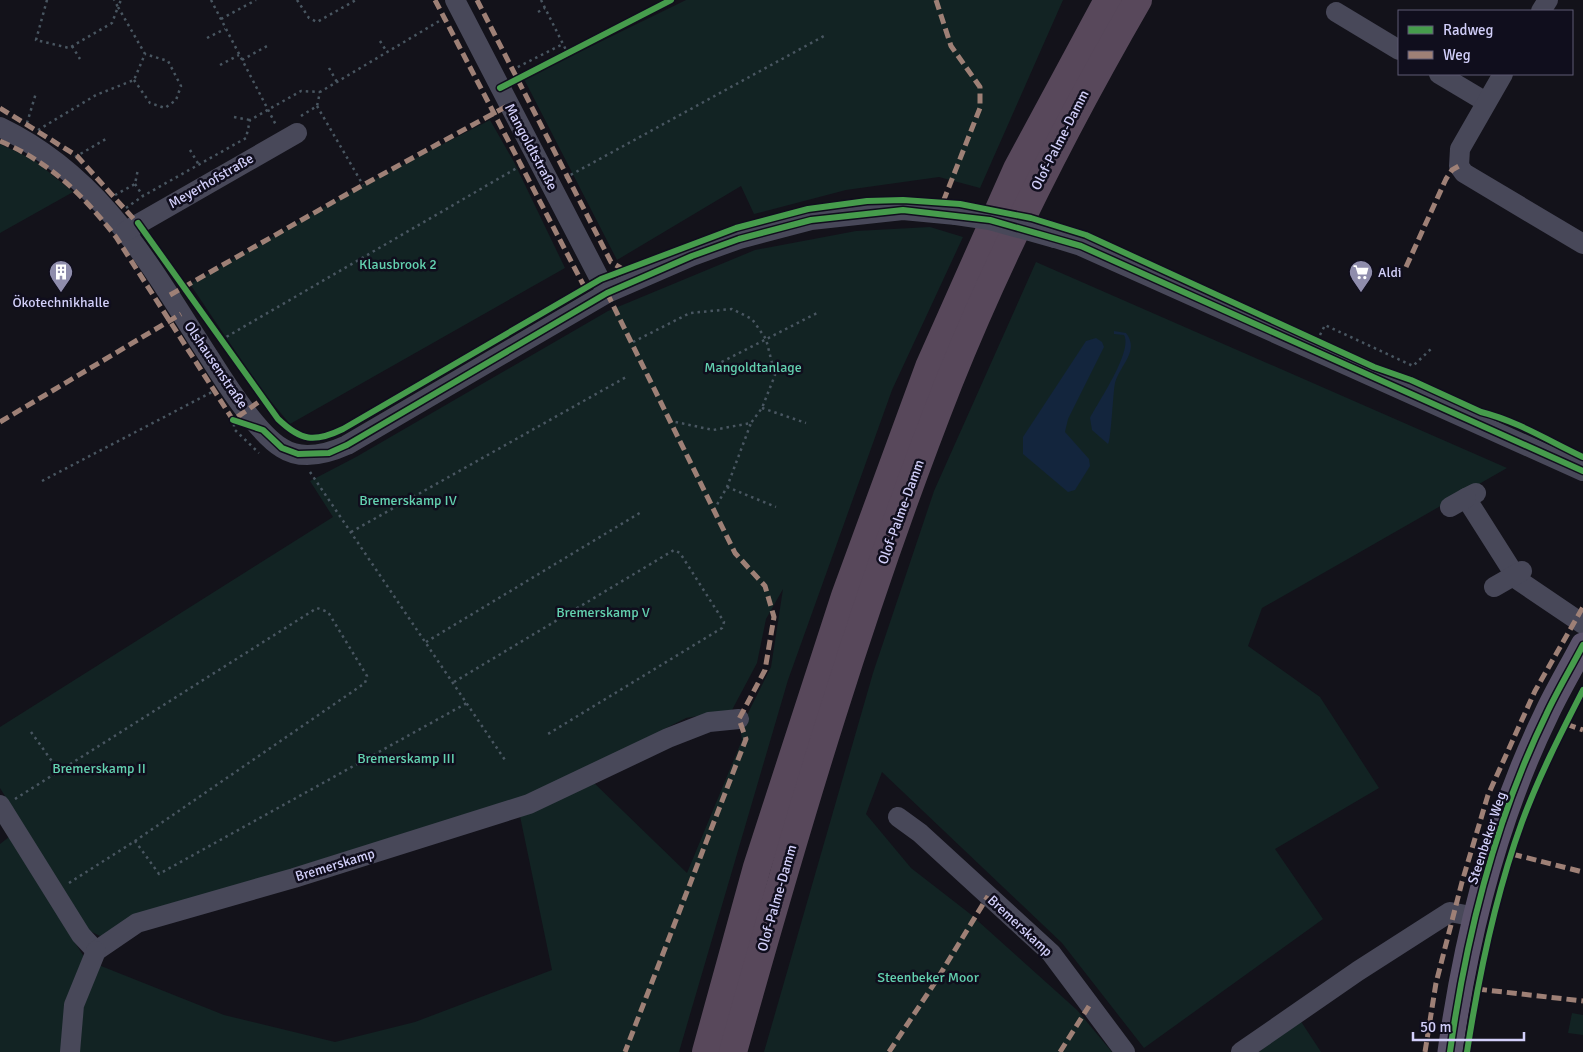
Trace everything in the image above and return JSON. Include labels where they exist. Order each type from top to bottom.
[{"type":"highway","name":"Olof-Palme-Damm","points":[[706,1052],[757,867],[839,615],[929,367],[1018,169],[1108,0]]},
{"type":"highway","name":"Olof-Palme-Damm","points":[[733,1052],[786,863],[869,602],[950,380],[1038,183],[1085,91],[1138,0]]},
{"type":"main road","name":"Steenbeker Weg","points":[[1450,1052],[1458,1000],[1483,889],[1520,776],[1545,716],[1583,644]]},
{"type":"street","name":"Mangoldtstraße","points":[[457,4],[607,293]]},
{"type":"street","points":[[1336,12],[1398,49]]},
{"type":"street","points":[[1441,75],[1486,102]]},
{"type":"street","points":[[1502,75],[1460,149],[1459,166],[1464,173],[1583,244]]},
{"type":"street","name":"Olshausenstraße","points":[[0,127],[25,131],[61,165],[74,174],[126,231],[226,384],[262,430],[282,448],[298,454],[312,455],[338,449],[607,293],[730,242],[811,220],[904,210],[956,214],[990,220],[1081,246],[1583,471]]},
{"type":"street","name":"Meyerhofstraße","points":[[126,231],[290,136]]},
{"type":"street","points":[[1464,500],[1518,573],[1518,580],[1583,624]]},
{"type":"street","points":[[1494,587],[1518,573]]},
{"type":"street","name":"Bremerskamp","points":[[96,951],[137,923],[294,878],[529,804],[692,728],[709,722],[739,719]]},
{"type":"street","points":[[1,806],[81,935],[96,951],[74,1005],[70,1052]]},
{"type":"street","name":"Bremerskamp","points":[[898,817],[920,833],[1051,953],[1125,1052]]},
{"type":"street","points":[[1241,1052],[1358,971],[1450,912],[1476,917]]},
{"type":"path","points":[[47,0],[36,40],[69,48],[112,23],[121,0]]},
{"type":"path","points":[[114,0],[145,54],[168,61],[181,86],[176,100],[165,108],[150,104],[134,80]]},
{"type":"path","points":[[211,0],[268,110],[290,136]]},
{"type":"path","points":[[221,19],[256,0]]},
{"type":"path","points":[[297,0],[309,18],[317,22],[356,0]]},
{"type":"path","points":[[541,0],[567,52]]},
{"type":"path","points":[[234,117],[250,120],[301,91],[320,92],[387,52],[457,4]]},
{"type":"path","points":[[538,12],[545,8]]},
{"type":"path","points":[[207,38],[226,29]]},
{"type":"path","points":[[551,186],[824,36]]},
{"type":"path","points":[[380,41],[387,52]]},
{"type":"path","points":[[512,70],[563,44]]},
{"type":"path","points":[[72,46],[80,59]]},
{"type":"path","points":[[242,60],[267,46]]},
{"type":"path","points":[[25,131],[90,98],[134,80],[145,54]]},
{"type":"path","points":[[220,65],[239,55]]},
{"type":"path","points":[[329,68],[337,82]]},
{"type":"path","points":[[87,92],[90,98]]},
{"type":"path","points":[[320,92],[317,106],[363,185]]},
{"type":"path","points":[[25,131],[36,93]]},
{"type":"path","points":[[290,136],[291,122],[317,106]]},
{"type":"path","points":[[125,209],[143,196],[246,138],[250,120]]},
{"type":"path","points":[[61,165],[106,139]]},
{"type":"path","points":[[190,150],[199,165]]},
{"type":"path","points":[[220,340],[522,165]]},
{"type":"path","points":[[138,169],[135,184],[143,196]]},
{"type":"path","points":[[114,196],[135,184]]},
{"type":"path","points":[[633,342],[690,313],[732,309],[752,319],[766,339],[775,375],[762,408],[751,423],[727,486],[714,510]]},
{"type":"path","points":[[710,368],[819,312]]},
{"type":"path","points":[[1317,342],[1325,325],[1413,366],[1433,347]]},
{"type":"path","points":[[351,532],[628,376]]},
{"type":"path","points":[[42,482],[226,384]]},
{"type":"path","points":[[762,408],[806,423]]},
{"type":"path","points":[[233,420],[262,430]]},
{"type":"path","points":[[671,421],[713,430],[751,423]]},
{"type":"path","points":[[317,481],[505,760]]},
{"type":"path","points":[[727,486],[776,506]]},
{"type":"path","points":[[426,642],[643,511]]},
{"type":"path","points":[[454,682],[674,550],[680,553],[724,622],[722,628],[548,734]]},
{"type":"path","points":[[1,806],[317,608],[328,612],[367,676],[365,683],[135,842],[55,892]]},
{"type":"path","points":[[135,842],[159,874],[467,703]]},
{"type":"path","points":[[31,732],[58,771]]},
{"type":"green space","points":[[686,0],[1063,0],[980,188],[939,177],[846,190],[754,214],[741,186],[617,260],[524,79]]},
{"type":"green space","name":"Klausbrook 2","points":[[490,120],[514,162],[565,268],[290,424],[262,391],[190,284],[363,185]]},
{"type":"green space","points":[[0,144],[34,160],[73,192],[0,233]]},
{"type":"green space","points":[[930,227],[963,237],[892,390],[788,680],[679,1052],[0,1052],[0,844],[9,837],[86,960],[224,1015],[335,1042],[415,1022],[552,970],[520,816],[592,781],[687,873],[742,740],[739,719],[746,717],[771,667],[783,589],[766,619],[757,663],[732,710],[686,718],[519,803],[100,936],[86,929],[0,788],[0,727],[333,517],[310,481],[356,457],[608,311],[755,250],[856,231]]},
{"type":"green space","name":"Steenbeker Moor","points":[[1036,262],[1507,468],[1262,608],[1248,646],[1320,697],[1379,788],[1275,849],[1323,919],[1144,1048],[1062,943],[882,772],[866,814],[911,868],[969,913],[1077,1010],[1112,1052],[764,1052],[873,673],[934,491]]},
{"type":"green space","points":[[1572,1013],[1583,1015],[1583,1035],[1568,1033]]},
{"type":"green space","points":[[1300,1020],[1321,1052],[1259,1052]]},
{"type":"water","points":[[1114,331],[1126,333],[1131,346],[1128,358],[1115,383],[1108,444],[1092,430],[1090,418],[1114,376],[1124,352],[1124,335],[1114,334]]},
{"type":"water","points":[[1096,338],[1102,342],[1104,347],[1068,419],[1065,432],[1089,459],[1090,466],[1075,490],[1068,492],[1023,454],[1023,437],[1086,341]]},
{"type":"marked path","points":[[435,0],[585,288]]},
{"type":"marked path","points":[[477,0],[611,262],[624,270]]},
{"type":"marked path","points":[[936,0],[951,46],[980,87],[980,108],[943,202]]},
{"type":"marked path","points":[[170,295],[363,185],[509,105]]},
{"type":"marked path","points":[[0,108],[77,156],[140,226]]},
{"type":"marked path","points":[[0,141],[35,159],[50,170],[78,194],[103,221],[116,237],[233,420],[263,399]]},
{"type":"marked path","points":[[1406,267],[1446,179],[1452,170],[1459,166]]},
{"type":"marked path","points":[[607,293],[735,553],[765,586],[774,617],[765,670],[739,719],[746,739],[625,1052]]},
{"type":"marked path","points":[[0,422],[181,314]]},
{"type":"marked path","points":[[1425,1052],[1436,983],[1462,882],[1488,795],[1535,691],[1583,607]]},
{"type":"marked path","points":[[1566,724],[1583,730]]},
{"type":"marked path","points":[[1512,854],[1583,872]]},
{"type":"marked path","points":[[889,1052],[936,981],[988,896]]},
{"type":"marked path","points":[[1477,989],[1583,1001]]},
{"type":"marked path","points":[[1060,1052],[1089,1006]]},
{"type":"cycle path","points":[[500,88],[671,0]]},
{"type":"cycle path","points":[[138,223],[278,419],[294,432],[308,438],[324,436],[343,429],[601,279],[736,228],[808,209],[867,201],[903,200],[960,204],[1031,218],[1086,235],[1374,367],[1411,380],[1481,412],[1520,426],[1583,457]]},
{"type":"cycle path","points":[[233,420],[263,430],[282,448],[298,454],[329,453],[347,445],[607,293],[692,256],[739,239],[811,220],[903,210],[990,220],[1081,246],[1583,471]]},
{"type":"cycle path","points":[[1450,1052],[1474,923],[1497,837],[1528,755],[1550,706],[1583,645]]},
{"type":"cycle path","points":[[1467,1052],[1489,936],[1512,850],[1536,788],[1583,690]]},
{"type":"place","name":"Ökotechnikhalle","points":[[61,293]]},
{"type":"place","name":"Aldi","points":[[1361,293]]},
{"type":"park label","name":"Mangoldtanlage","points":[[753,367]]},
{"type":"park label","name":"Bremerskamp IV","points":[[408,500]]},
{"type":"park label","name":"Bremerskamp V","points":[[603,612]]},
{"type":"park label","name":"Bremerskamp III","points":[[406,758]]},
{"type":"park label","name":"Bremerskamp II","points":[[99,768]]}]
